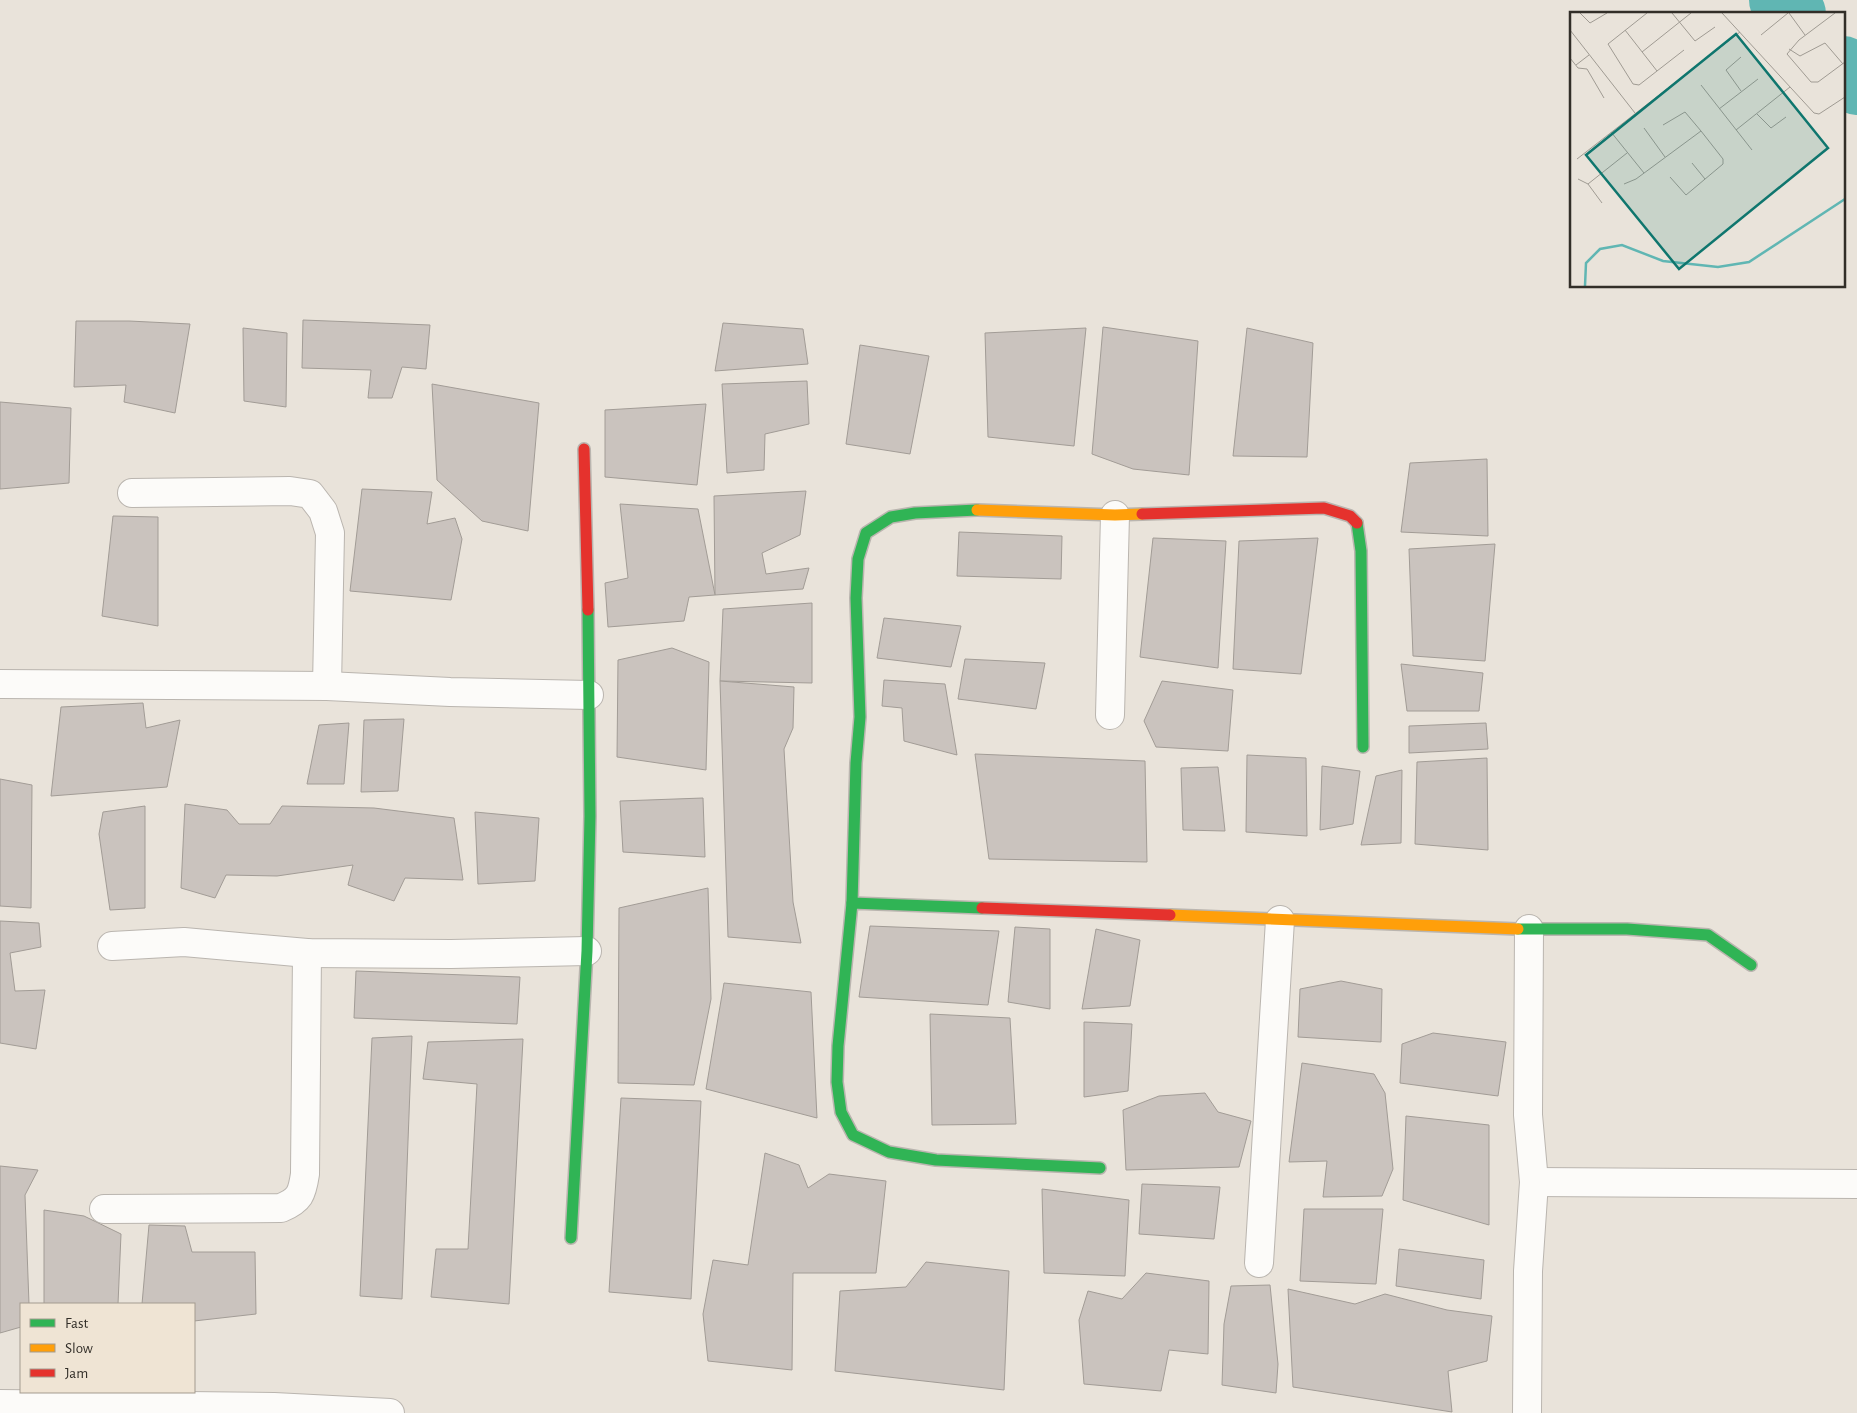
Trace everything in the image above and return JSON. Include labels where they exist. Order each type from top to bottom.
[{"type":"street","points":[[571,1238],[588,951],[590,816],[588,567],[584,449]]},
{"type":"street","points":[[132,493],[290,491],[310,494],[322,511],[330,533],[327,686]]},
{"type":"street","points":[[1100,1168],[936,1160],[889,1152],[854,1135],[841,1112],[837,1082],[838,1046],[852,903],[856,763],[860,717],[856,598],[858,559],[866,533],[891,517],[915,513],[968,510],[1115,515],[1324,508],[1348,513],[1358,525],[1361,551],[1363,748]]},
{"type":"street","points":[[1110,715],[1115,515]]},
{"type":"street","points":[[0,684],[327,686],[450,692],[589,695]]},
{"type":"street","points":[[852,903],[1529,929],[1626,929],[1708,935],[1751,965]]},
{"type":"street","points":[[1259,1263],[1280,920]]},
{"type":"street","points":[[1527,1413],[1528,1271],[1534,1182],[1528,1115],[1529,929]]},
{"type":"street","points":[[112,946],[184,942],[307,953],[451,954],[588,951]]},
{"type":"street","points":[[104,1209],[281,1208],[294,1203],[303,1191],[306,1174],[307,953]]},
{"type":"street","points":[[1534,1182],[1857,1184]]},
{"type":"street","points":[[0,1404],[274,1407],[390,1413]]},
{"type":"building","points":[[303,320],[430,325],[426,369],[402,367],[392,398],[368,398],[371,370],[302,368]]},
{"type":"building","points":[[76,321],[190,324],[175,413],[124,402],[126,385],[74,387]]},
{"type":"building","points":[[723,323],[803,329],[808,364],[715,371]]},
{"type":"building","points":[[1103,327],[1198,341],[1189,475],[1133,469],[1092,454]]},
{"type":"building","points":[[243,328],[287,333],[286,407],[244,401]]},
{"type":"building","points":[[1086,328],[1074,446],[988,437],[985,333]]},
{"type":"building","points":[[1247,328],[1313,343],[1307,457],[1233,456]]},
{"type":"building","points":[[860,345],[929,356],[910,454],[846,444]]},
{"type":"building","points":[[807,381],[809,424],[765,434],[764,470],[727,473],[722,384]]},
{"type":"building","points":[[432,384],[539,403],[528,531],[482,521],[437,480]]},
{"type":"building","points":[[0,402],[71,408],[69,483],[0,489]]},
{"type":"building","points":[[706,404],[697,485],[605,477],[605,410]]},
{"type":"building","points":[[1487,459],[1488,536],[1401,532],[1410,463]]},
{"type":"building","points":[[362,489],[432,492],[427,524],[455,518],[462,539],[451,600],[350,591]]},
{"type":"building","points":[[806,491],[800,535],[762,553],[766,574],[809,568],[803,589],[715,595],[714,496]]},
{"type":"building","points":[[620,504],[698,509],[715,595],[689,597],[684,621],[608,627],[605,583],[628,578]]},
{"type":"building","points":[[113,516],[158,517],[158,626],[102,616]]},
{"type":"building","points":[[959,532],[1062,536],[1061,579],[957,576]]},
{"type":"building","points":[[1153,538],[1226,541],[1218,668],[1140,657]]},
{"type":"building","points":[[1318,538],[1301,674],[1233,669],[1239,541]]},
{"type":"building","points":[[1495,544],[1485,661],[1413,656],[1409,549]]},
{"type":"building","points":[[812,603],[812,683],[720,681],[723,609]]},
{"type":"building","points":[[884,618],[961,626],[951,667],[877,658]]},
{"type":"building","points":[[672,648],[709,662],[706,770],[617,757],[618,660]]},
{"type":"building","points":[[965,659],[1045,663],[1036,709],[958,699]]},
{"type":"building","points":[[1401,664],[1483,673],[1479,711],[1407,711]]},
{"type":"building","points":[[884,680],[945,684],[957,755],[904,741],[902,708],[882,706]]},
{"type":"building","points":[[720,681],[794,687],[793,728],[784,749],[793,902],[801,943],[728,937]]},
{"type":"building","points":[[1162,681],[1233,690],[1228,751],[1156,747],[1144,721]]},
{"type":"building","points":[[143,703],[146,728],[180,720],[167,787],[51,796],[61,707]]},
{"type":"building","points":[[404,719],[398,791],[361,792],[364,720]]},
{"type":"building","points":[[349,723],[344,784],[307,784],[319,725]]},
{"type":"building","points":[[1486,723],[1488,749],[1409,753],[1409,726]]},
{"type":"building","points":[[975,754],[1145,761],[1147,862],[989,859]]},
{"type":"building","points":[[1247,755],[1306,758],[1307,836],[1246,832]]},
{"type":"building","points":[[1487,758],[1488,850],[1415,844],[1417,762]]},
{"type":"building","points":[[1322,766],[1360,771],[1353,824],[1320,830]]},
{"type":"building","points":[[1218,767],[1225,831],[1183,830],[1181,768]]},
{"type":"building","points":[[1402,770],[1401,843],[1361,845],[1376,776]]},
{"type":"building","points":[[0,779],[32,785],[31,908],[0,906]]},
{"type":"building","points":[[703,798],[705,857],[623,852],[620,801]]},
{"type":"building","points":[[185,804],[227,810],[239,824],[270,824],[282,806],[374,808],[454,818],[463,880],[405,878],[394,901],[348,885],[353,865],[277,876],[226,875],[215,898],[181,888]]},
{"type":"building","points":[[145,806],[145,908],[110,910],[99,834],[103,812]]},
{"type":"building","points":[[475,812],[539,818],[535,881],[478,884]]},
{"type":"building","points":[[708,888],[711,999],[694,1085],[618,1083],[619,908]]},
{"type":"building","points":[[0,921],[39,923],[41,947],[10,953],[15,991],[45,990],[36,1049],[0,1043]]},
{"type":"building","points":[[870,926],[999,931],[988,1005],[859,997]]},
{"type":"building","points":[[1015,927],[1050,929],[1050,1009],[1008,1002]]},
{"type":"building","points":[[1096,929],[1140,940],[1130,1006],[1082,1009]]},
{"type":"building","points":[[356,971],[520,977],[517,1024],[354,1018]]},
{"type":"building","points":[[1341,981],[1382,989],[1381,1042],[1298,1037],[1300,989]]},
{"type":"building","points":[[724,983],[811,992],[817,1118],[706,1089]]},
{"type":"building","points":[[930,1014],[1010,1018],[1016,1124],[932,1125]]},
{"type":"building","points":[[1084,1022],[1132,1024],[1128,1091],[1084,1097]]},
{"type":"building","points":[[1433,1033],[1506,1042],[1498,1096],[1400,1083],[1402,1044]]},
{"type":"building","points":[[412,1036],[402,1299],[360,1296],[372,1038]]},
{"type":"building","points":[[523,1039],[509,1304],[431,1297],[436,1249],[468,1249],[477,1084],[423,1079],[428,1042]]},
{"type":"building","points":[[1302,1063],[1374,1074],[1385,1093],[1393,1169],[1382,1196],[1323,1197],[1327,1161],[1289,1162]]},
{"type":"building","points":[[1205,1093],[1218,1112],[1251,1121],[1239,1167],[1126,1170],[1123,1110],[1159,1096]]},
{"type":"building","points":[[621,1098],[701,1101],[691,1299],[609,1292]]},
{"type":"building","points":[[1406,1116],[1489,1125],[1489,1225],[1403,1200]]},
{"type":"building","points":[[765,1153],[799,1165],[808,1188],[829,1174],[886,1181],[876,1273],[793,1273],[792,1370],[708,1361],[703,1314],[713,1260],[748,1265]]},
{"type":"building","points":[[0,1166],[38,1170],[25,1195],[29,1303],[20,1303],[20,1327],[0,1333]]},
{"type":"building","points":[[1142,1184],[1220,1187],[1214,1239],[1139,1234]]},
{"type":"building","points":[[1042,1189],[1129,1200],[1125,1276],[1044,1273]]},
{"type":"building","points":[[1304,1209],[1383,1209],[1376,1284],[1300,1281]]},
{"type":"building","points":[[44,1210],[84,1216],[121,1234],[118,1303],[44,1303]]},
{"type":"building","points":[[149,1225],[185,1226],[192,1252],[255,1252],[256,1314],[195,1321],[195,1303],[142,1303]]},
{"type":"building","points":[[1399,1249],[1484,1260],[1481,1299],[1396,1286]]},
{"type":"building","points":[[926,1262],[1009,1271],[1004,1390],[835,1371],[840,1291],[906,1287]]},
{"type":"building","points":[[1146,1273],[1209,1281],[1208,1354],[1169,1350],[1161,1391],[1084,1384],[1079,1320],[1088,1291],[1122,1299]]},
{"type":"building","points":[[1270,1285],[1278,1364],[1276,1393],[1222,1385],[1224,1324],[1231,1286]]},
{"type":"building","points":[[1288,1289],[1355,1304],[1385,1294],[1447,1310],[1492,1316],[1487,1361],[1448,1371],[1452,1412],[1293,1387]]},
{"type":"waterway","points":[[1781,0],[1792,12]]},
{"type":"waterway","points":[[1844,69],[1857,83]]},
{"type":"traffic: fast","points":[[852,903],[856,763],[860,717],[856,598],[858,559],[866,533],[891,517],[915,513],[977,510]]},
{"type":"traffic: fast","points":[[1357,523],[1361,551],[1363,747]]},
{"type":"traffic: fast","points":[[571,1238],[587,951],[590,816],[588,610]]},
{"type":"traffic: fast","points":[[982,908],[852,903],[838,1046],[837,1082],[841,1112],[853,1135],[889,1152],[936,1160],[1100,1168]]},
{"type":"traffic: fast","points":[[1518,929],[1627,929],[1708,935],[1751,965]]},
{"type":"traffic: slow","points":[[977,510],[1115,515],[1142,514]]},
{"type":"traffic: slow","points":[[1170,915],[1518,929]]},
{"type":"traffic: jam","points":[[584,449],[588,610]]},
{"type":"traffic: jam","points":[[1142,514],[1324,508],[1350,516],[1357,523]]},
{"type":"traffic: jam","points":[[982,908],[1170,915]]}]
